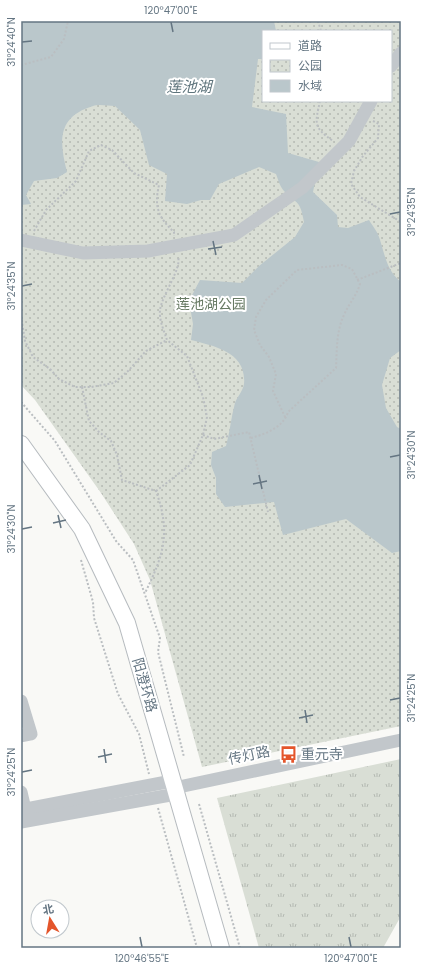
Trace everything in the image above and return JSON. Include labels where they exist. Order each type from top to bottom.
[{"type":"main road","name":"阳澄环路","points":[[21,444],[82,529],[127,623],[221,948]]},
{"type":"street","points":[[392,65],[401,53]]},
{"type":"street","points":[[24,240],[83,253],[148,251],[234,235],[302,188],[349,141],[370,102]]},
{"type":"street","points":[[21,701],[31,734],[21,736]]},
{"type":"street","name":"传灯路","points":[[23,815],[174,787],[401,740]]},
{"type":"street","points":[[21,792],[23,815]]},
{"type":"path","points":[[21,64],[51,57],[64,39],[68,21]]},
{"type":"path","points":[[320,102],[315,122],[319,131],[342,148]]},
{"type":"path","points":[[363,116],[379,124],[378,138],[363,156],[354,171],[351,184],[360,196],[401,222]]},
{"type":"path","points":[[24,240],[46,210],[76,181],[89,152],[101,145],[112,150],[134,173],[158,185],[156,197],[158,213],[164,223],[174,232],[175,246],[180,261],[174,277],[165,292],[160,311],[162,328],[168,340],[187,356],[201,391],[206,417],[203,435],[190,465],[156,491]]},
{"type":"path","points":[[357,280],[401,263]]},
{"type":"path","points":[[250,438],[268,433],[286,420],[288,412],[336,368],[338,333],[344,314],[356,297],[360,284],[352,269],[342,265],[324,268],[312,267],[297,270],[266,300],[256,317],[254,330],[260,346],[269,357],[276,374],[273,391],[286,420]]},
{"type":"path","points":[[21,316],[25,341],[33,357],[50,369],[59,379],[75,387],[114,383],[128,371],[146,351],[168,340]]},
{"type":"path","points":[[82,387],[89,421],[99,432],[111,441],[117,455],[122,480],[156,491]]},
{"type":"path","points":[[21,402],[55,441],[112,534],[133,560],[160,638],[158,652],[184,757]]},
{"type":"path","points":[[203,435],[214,439],[249,432],[268,512]]},
{"type":"path","points":[[145,593],[160,562],[164,538],[164,511],[156,491]]},
{"type":"path","points":[[80,557],[93,602],[94,618],[118,694],[139,734],[153,791],[197,948]]},
{"type":"path","points":[[199,804],[240,948]]},
{"type":"green space","name":"莲池湖公园","points":[[21,21],[401,21],[401,726],[202,767],[150,580],[134,544],[101,493],[35,400],[21,385]]},
{"type":"green space","points":[[401,759],[401,916],[383,948],[259,948],[217,798]]},
{"type":"water","name":"莲池湖","points":[[21,21],[274,21],[276,30],[262,30],[262,59],[258,59],[252,107],[286,114],[288,153],[319,162],[313,192],[337,215],[338,227],[348,228],[369,220],[376,230],[389,267],[401,282],[401,350],[390,358],[382,385],[386,408],[397,427],[401,429],[401,551],[392,553],[346,519],[283,535],[274,502],[225,507],[216,494],[216,478],[211,465],[212,452],[226,446],[235,403],[244,384],[244,373],[240,364],[227,352],[219,348],[191,340],[193,324],[189,301],[200,280],[242,283],[259,266],[295,237],[304,222],[300,206],[280,185],[276,174],[259,167],[219,184],[210,200],[201,200],[187,204],[165,201],[167,174],[149,165],[140,130],[115,106],[95,105],[81,111],[67,124],[62,140],[64,161],[67,172],[57,178],[34,181],[26,195],[31,204],[21,205]]},
{"type":"place","name":"重元寺","points":[[288,754]]}]
